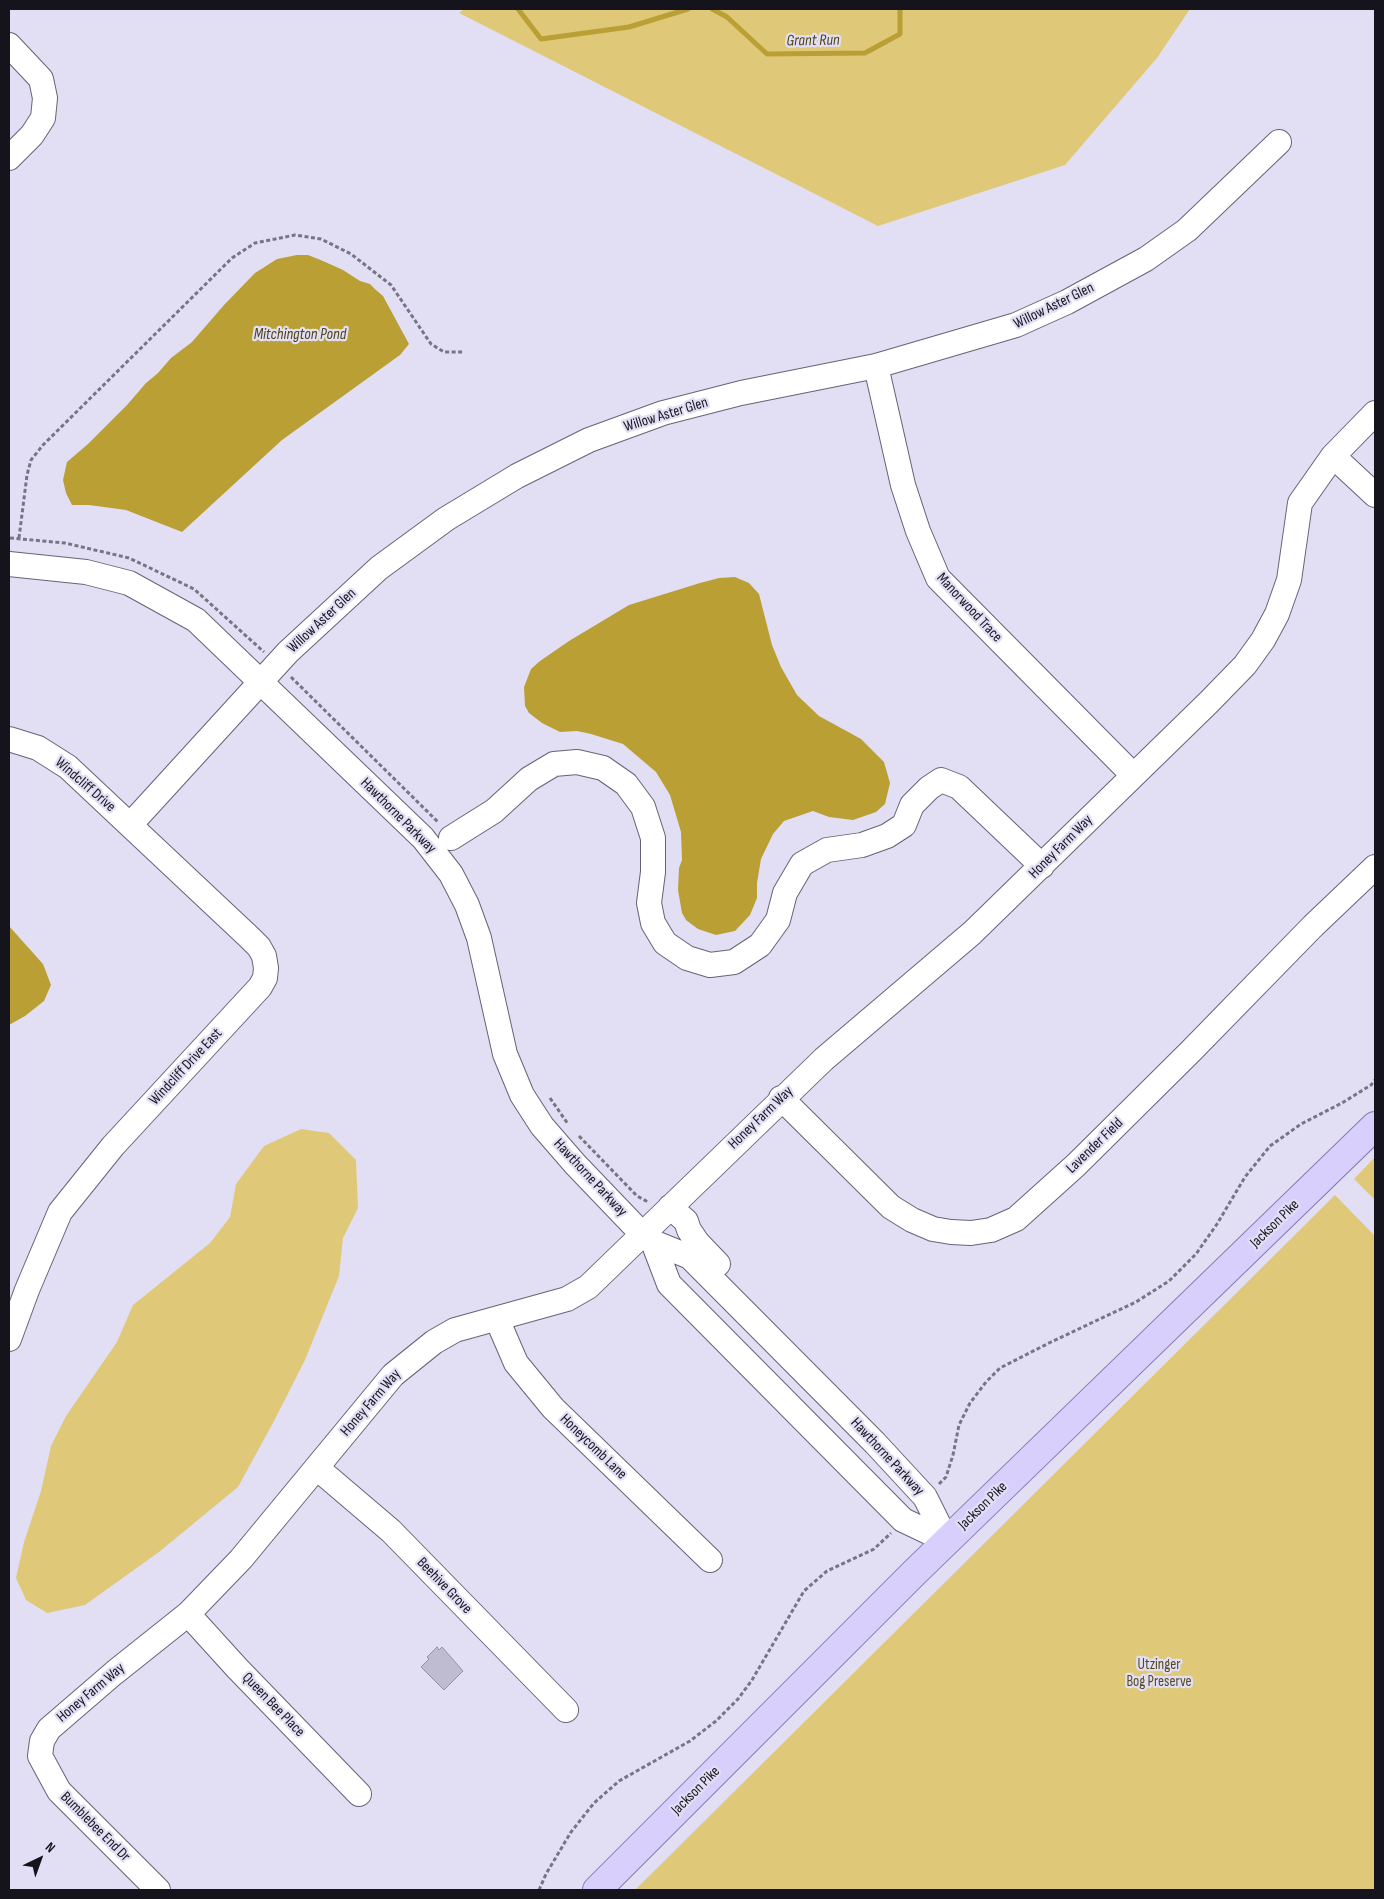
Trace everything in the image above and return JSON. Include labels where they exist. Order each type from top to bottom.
[{"type":"main road","name":"Jackson Pike","points":[[597,1890],[947,1541],[1375,1126]]},
{"type":"street","points":[[9,45],[41,79],[45,98],[43,118],[32,135],[9,158]]},
{"type":"street","name":"Willow Aster Glen","points":[[130,826],[277,664],[379,568],[446,519],[526,471],[589,440],[663,413],[741,393],[876,366],[962,343],[1016,325],[1067,302],[1138,263],[1187,230],[1279,142]]},
{"type":"street","name":"Manorwood Trace","points":[[876,366],[903,485],[918,532],[938,578],[1133,775]]},
{"type":"street","name":"Honey Farm Way","points":[[48,1729],[188,1614],[241,1559],[393,1375],[411,1359],[434,1342],[455,1330],[567,1299],[588,1288],[648,1239],[670,1207],[781,1098],[824,1058],[972,933],[1209,702],[1245,665],[1263,640],[1277,614],[1289,580],[1300,503],[1333,456],[1375,413]]},
{"type":"street","points":[[1333,456],[1375,495]]},
{"type":"street","name":"Hawthorne Parkway","points":[[9,564],[86,572],[129,584],[196,620],[260,684],[423,838],[451,874],[467,905],[479,938],[505,1054],[522,1095],[542,1126],[575,1164],[648,1239],[670,1284],[903,1520],[947,1541]]},
{"type":"street","name":"Windcliff Drive","points":[[9,740],[38,748],[68,767],[130,826]]},
{"type":"street","points":[[451,838],[494,811],[529,779],[554,764],[577,762],[604,768],[626,784],[644,807],[654,838],[653,872],[649,902],[653,923],[665,943],[687,958],[710,965],[734,962],[760,945],[778,920],[785,893],[802,864],[827,850],[862,845],[887,836],[904,825],[912,805],[929,788],[941,780],[959,787],[1042,866]]},
{"type":"street","name":"Windcliff Drive East","points":[[9,1338],[60,1212],[113,1146],[252,997],[265,978],[264,956],[259,946],[130,826]]},
{"type":"street","name":"Lavender Field","points":[[781,1098],[891,1206],[912,1220],[933,1229],[951,1232],[971,1233],[990,1230],[1016,1219],[1076,1165],[1313,926],[1375,867]]},
{"type":"street","points":[[670,1207],[686,1221],[689,1230],[697,1242],[926,1475],[934,1486]]},
{"type":"street","name":"Hawthorne Parkway","points":[[648,1239],[690,1257],[868,1436],[925,1497],[947,1541]]},
{"type":"street","name":"Honeycomb Lane","points":[[496,1318],[516,1363],[554,1408],[710,1560]]},
{"type":"street","name":"Beehive Grove","points":[[317,1468],[391,1532],[566,1710]]},
{"type":"street","name":"Queen Bee Place","points":[[188,1614],[237,1668],[359,1794]]},
{"type":"street","name":"Bumblebee End Dr","points":[[48,1729],[42,1741],[40,1756],[59,1791],[158,1890]]},
{"type":"path","points":[[19,538],[27,475],[31,460],[43,445],[232,258],[255,243],[294,236],[321,239],[351,254],[391,285],[431,344],[444,352],[464,352]]},
{"type":"path","points":[[10,538],[65,544],[129,558],[194,590],[329,713],[446,830],[451,838]]},
{"type":"path","points":[[934,1486],[946,1476],[959,1426],[970,1403],[986,1382],[1000,1368],[1136,1302],[1169,1281],[1196,1254],[1217,1224],[1245,1177],[1270,1146],[1301,1124],[1342,1103],[1371,1085],[1375,1080]]},
{"type":"path","points":[[544,1090],[572,1129]]},
{"type":"path","points":[[578,1135],[637,1196],[648,1202],[656,1194],[670,1207]]},
{"type":"path","points":[[539,1890],[546,1874],[571,1832],[594,1803],[619,1781],[690,1741],[716,1720],[738,1699],[752,1680],[804,1591],[827,1571],[874,1549],[903,1520]]},
{"type":"green space","points":[[464,9],[1190,9],[1157,58],[1065,165],[878,226],[459,13]]},
{"type":"green space","points":[[301,1129],[329,1133],[356,1160],[358,1208],[343,1238],[339,1276],[305,1360],[274,1421],[238,1487],[159,1552],[85,1605],[47,1613],[26,1600],[16,1578],[24,1542],[41,1491],[51,1446],[66,1416],[117,1342],[133,1305],[210,1243],[230,1217],[236,1184],[264,1146]]},
{"type":"green space","points":[[1375,1157],[1375,1200],[1354,1179]]},
{"type":"green space","name":"Utzinger Bog Preserve","points":[[1335,1195],[1375,1236],[1375,1890],[635,1890]]},
{"type":"water","name":"Mitchington Pond","points":[[308,255],[343,270],[360,281],[370,284],[383,296],[409,344],[400,355],[282,440],[182,532],[126,510],[89,505],[72,505],[66,493],[63,480],[67,462],[127,405],[171,358],[192,342],[255,273],[277,259]]},
{"type":"water","points":[[735,577],[749,583],[759,594],[772,645],[781,667],[797,695],[819,716],[861,739],[884,762],[890,783],[885,804],[876,812],[853,820],[829,817],[813,811],[784,821],[773,834],[761,859],[757,883],[757,898],[750,915],[735,931],[716,935],[698,929],[686,920],[682,913],[678,890],[679,868],[682,860],[681,832],[670,795],[656,772],[623,744],[577,731],[560,732],[542,723],[529,713],[525,706],[524,687],[531,669],[540,661],[629,605],[700,583],[719,578]]},
{"type":"water","points":[[9,926],[43,964],[51,985],[44,1001],[25,1016],[9,1025]]},
{"type":"building","points":[[437,1647],[439,1650],[442,1647],[463,1671],[444,1690],[421,1667],[429,1659],[427,1657]]},
{"type":"waterway","name":"Grant Run","points":[[518,9],[541,39],[629,27],[688,9]]},
{"type":"waterway","name":"Grant Run","points":[[712,9],[727,17],[767,54],[865,53],[900,34],[900,9]]}]
